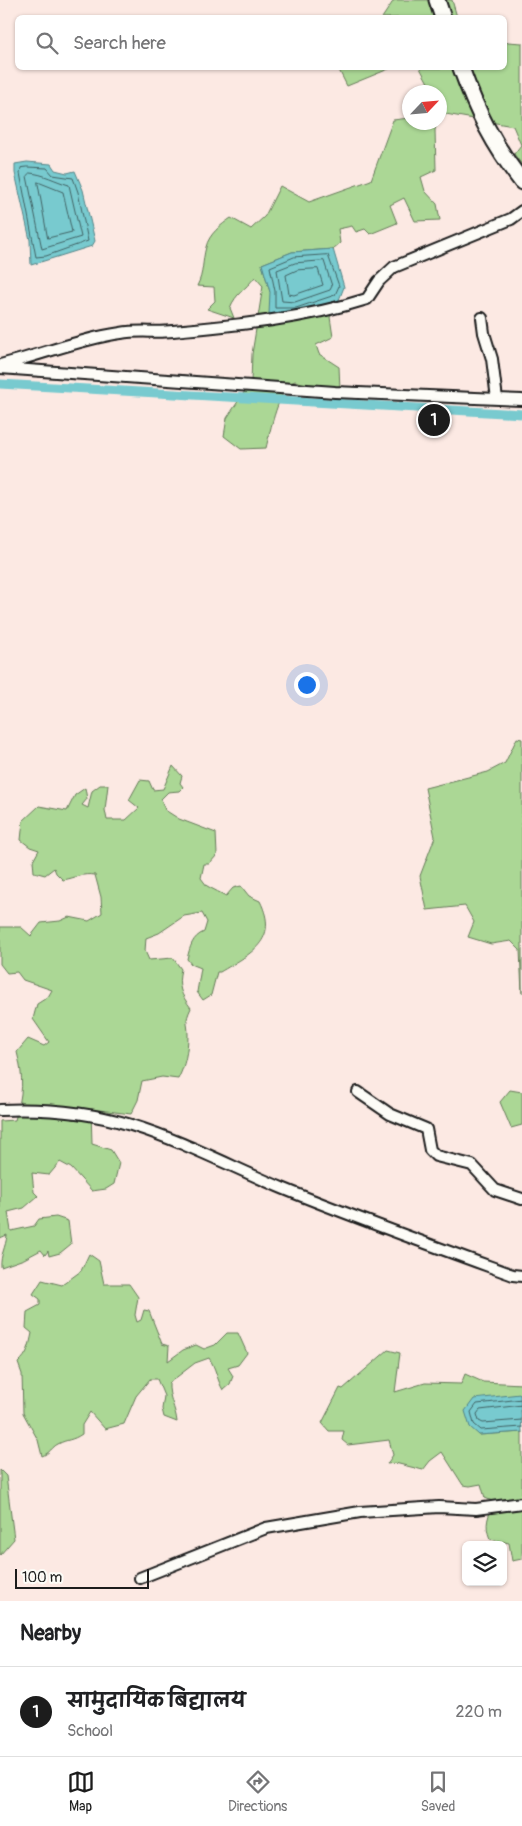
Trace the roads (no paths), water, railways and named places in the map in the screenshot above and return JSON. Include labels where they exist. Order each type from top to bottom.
[{"type":"main road","points":[[437,0],[442,15]]},
{"type":"main road","points":[[462,70],[474,104],[498,150],[522,182]]},
{"type":"street","points":[[0,366],[36,356],[62,345],[120,333],[145,330],[170,332],[302,317],[334,309],[367,299],[379,281],[394,267],[511,219],[522,211]]},
{"type":"street","points":[[482,318],[492,359],[497,399]]},
{"type":"street","points":[[0,366],[335,392],[522,400]]},
{"type":"street","points":[[358,1092],[390,1114],[426,1129],[430,1150],[436,1156],[472,1165],[495,1190],[522,1199]]},
{"type":"street","points":[[0,1110],[60,1111],[131,1125],[199,1150],[282,1188],[466,1258],[513,1275],[522,1276]]},
{"type":"street","points":[[140,1578],[266,1528],[360,1512],[438,1507],[476,1509],[522,1503]]},
{"type":"water","points":[[27,162],[51,164],[55,170],[67,173],[75,171],[83,190],[95,241],[92,246],[31,265],[30,240],[15,173],[15,164]]},
{"type":"water","points":[[333,249],[344,287],[339,300],[297,313],[269,314],[270,292],[262,264],[292,252]]},
{"type":"water","points":[[520,1394],[522,1432],[479,1435],[470,1427],[465,1411],[474,1399]]},
{"type":"waterway","points":[[0,384],[522,414]]},
{"type":"place","name":"सामुदायिक बिद्यालय","points":[[434,420]]}]
